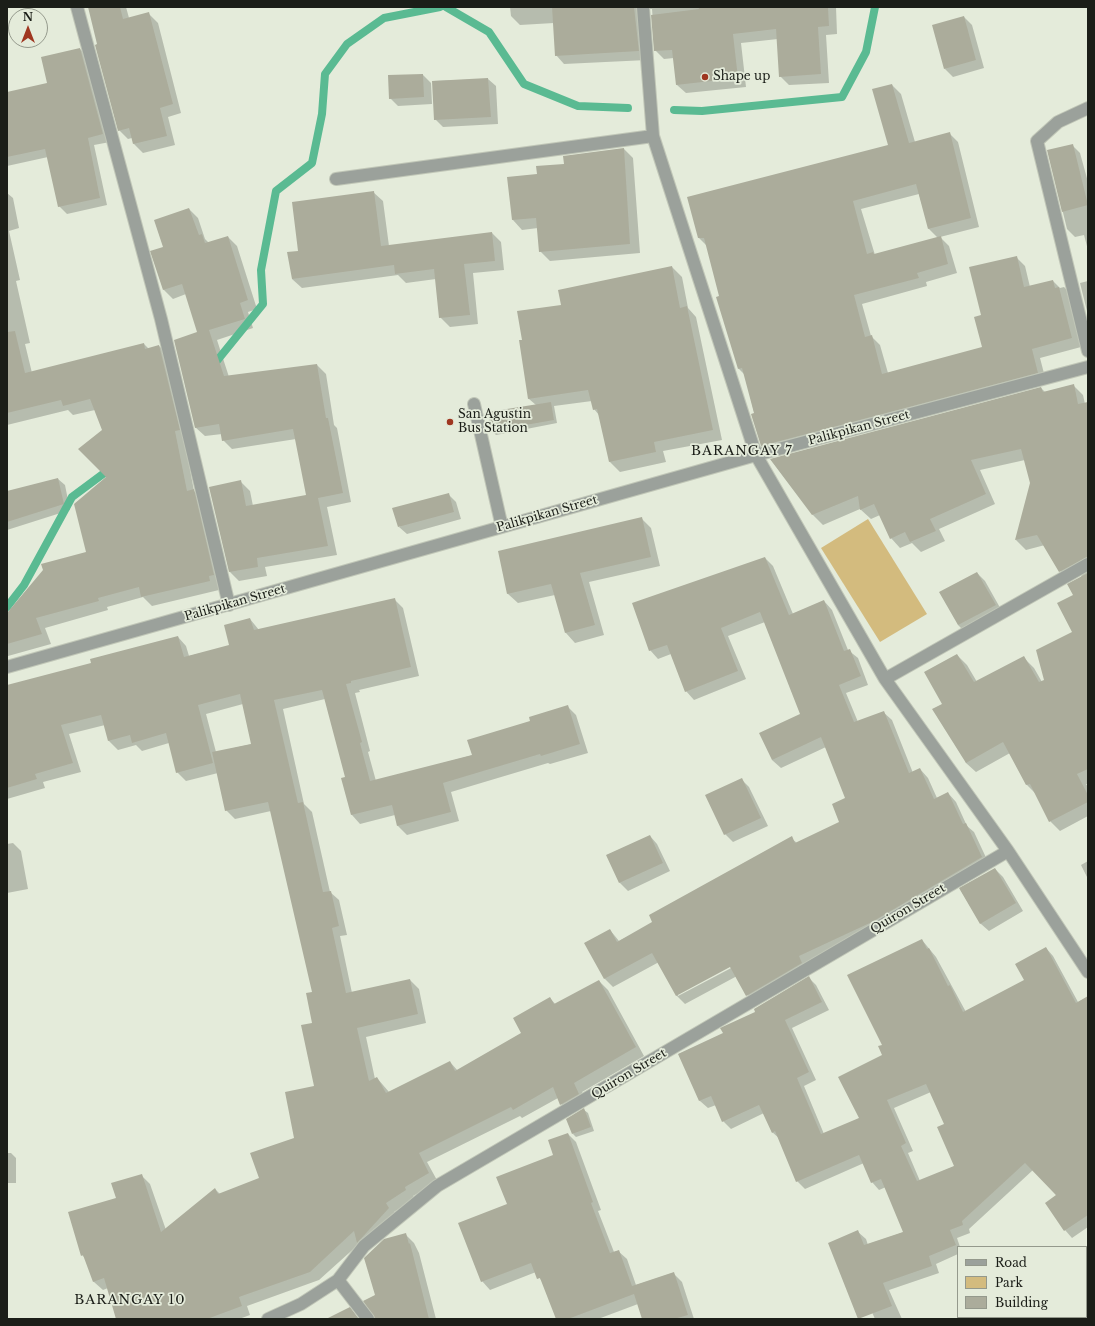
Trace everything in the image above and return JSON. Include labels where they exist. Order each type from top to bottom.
[{"type":"street","points":[[77,7],[162,319],[229,605]]},
{"type":"street","points":[[643,7],[653,136],[756,455],[885,679],[1008,851],[1088,972]]},
{"type":"street","points":[[1088,108],[1058,122],[1037,141],[1088,351]]},
{"type":"street","points":[[336,179],[653,136]]},
{"type":"street","name":"Palikpikan Street","points":[[7,667],[756,455],[1088,367]]},
{"type":"street","points":[[474,404],[502,527]]},
{"type":"street","points":[[885,679],[1088,564]]},
{"type":"street","name":"Quiron Street","points":[[268,1319],[301,1304],[338,1280],[364,1246],[437,1186],[1008,851]]},
{"type":"street","points":[[338,1280],[368,1319]]},
{"type":"green space","points":[[868,519],[927,614],[880,642],[821,548]]},
{"type":"building","points":[[88,7],[120,7],[123,19],[149,12],[173,104],[160,108],[167,136],[133,144],[129,128],[118,131],[95,45],[97,44]]},
{"type":"building","points":[[552,7],[634,7],[639,51],[555,56]]},
{"type":"building","points":[[698,7],[828,7],[829,26],[818,27],[821,74],[779,77],[776,29],[733,34],[738,78],[676,85],[672,50],[654,51],[651,15],[699,9]]},
{"type":"building","points":[[964,16],[976,60],[944,69],[932,25]]},
{"type":"building","points":[[80,48],[103,134],[88,138],[100,198],[58,207],[45,149],[7,157],[7,92],[47,83],[41,57]]},
{"type":"building","points":[[423,74],[424,97],[389,99],[388,75]]},
{"type":"building","points":[[488,78],[491,117],[434,120],[432,81]]},
{"type":"building","points":[[892,84],[909,143],[950,132],[971,218],[928,229],[916,184],[853,201],[867,254],[873,252],[874,254],[941,236],[948,264],[917,273],[919,278],[854,295],[865,337],[872,335],[882,374],[982,347],[974,317],[981,315],[969,267],[1017,256],[1024,287],[1053,280],[1055,288],[1059,287],[1072,338],[1032,349],[1038,373],[761,446],[751,414],[754,413],[742,368],[738,369],[716,297],[719,296],[704,238],[698,238],[687,197],[888,145],[872,89]]},
{"type":"building","points":[[1073,144],[1088,205],[1062,212],[1047,150]]},
{"type":"building","points":[[624,148],[630,244],[539,252],[536,218],[512,220],[507,177],[537,174],[536,166],[564,164],[563,156]]},
{"type":"building","points":[[374,191],[381,246],[492,232],[495,261],[464,264],[470,315],[439,318],[434,269],[395,274],[394,265],[292,279],[287,252],[298,251],[292,202]]},
{"type":"building","points":[[189,208],[199,235],[202,234],[205,243],[228,236],[248,300],[240,303],[245,319],[209,330],[224,376],[317,364],[326,418],[328,418],[343,493],[318,498],[328,546],[257,558],[258,567],[229,572],[209,487],[241,480],[246,506],[306,495],[293,429],[222,441],[219,424],[195,428],[174,340],[197,332],[182,284],[163,290],[150,251],[163,247],[154,220]]},
{"type":"building","points":[[672,266],[680,308],[687,306],[713,430],[654,442],[656,452],[609,462],[597,409],[593,410],[588,390],[528,399],[519,340],[522,340],[517,311],[561,305],[558,290]]},
{"type":"building","points":[[15,331],[25,373],[144,343],[145,349],[159,345],[180,430],[175,431],[187,491],[194,489],[214,575],[209,576],[210,581],[141,597],[139,587],[98,598],[99,601],[36,618],[42,634],[7,644],[7,613],[43,570],[41,564],[86,552],[74,504],[106,477],[78,449],[102,430],[90,399],[63,406],[61,400],[7,413],[7,332]]},
{"type":"building","points":[[1074,384],[1078,404],[1088,402],[1088,557],[1059,572],[1037,535],[1015,540],[1030,483],[1021,449],[971,460],[986,494],[930,519],[936,531],[910,542],[905,532],[890,539],[874,504],[860,510],[858,496],[812,515],[770,459],[1041,387],[1043,392]]},
{"type":"building","points":[[551,402],[554,420],[491,431],[488,412]]},
{"type":"building","points":[[58,478],[64,504],[7,522],[7,491]]},
{"type":"building","points":[[449,493],[454,512],[398,527],[392,508]]},
{"type":"building","points":[[642,517],[651,557],[580,573],[595,625],[565,633],[551,584],[507,594],[498,551]]},
{"type":"building","points":[[765,557],[789,615],[824,600],[844,651],[850,649],[861,676],[839,685],[854,722],[884,711],[909,773],[920,768],[934,799],[948,792],[963,824],[966,823],[982,857],[872,922],[799,956],[802,963],[746,996],[730,967],[676,996],[652,953],[604,979],[584,943],[610,929],[617,942],[652,922],[649,915],[792,836],[795,843],[839,822],[832,804],[845,798],[821,737],[772,760],[759,733],[800,714],[760,612],[721,628],[738,671],[685,692],[667,645],[649,651],[632,603]]},
{"type":"building","points":[[977,572],[996,605],[958,625],[939,592]]},
{"type":"building","points":[[1088,573],[1088,769],[1077,774],[1088,795],[1088,802],[1049,822],[1030,784],[1026,785],[1003,742],[966,763],[932,709],[942,704],[924,672],[957,654],[974,682],[1024,656],[1039,682],[1044,680],[1036,650],[1072,632],[1057,603],[1073,595],[1067,584]]},
{"type":"building","points":[[395,598],[411,667],[351,681],[351,683],[346,684],[362,742],[360,743],[370,781],[472,755],[467,740],[530,721],[529,717],[568,705],[580,744],[541,756],[540,754],[443,783],[451,812],[397,826],[392,805],[351,815],[341,778],[345,777],[322,690],[274,700],[298,803],[303,802],[323,892],[331,891],[339,926],[332,928],[346,993],[410,979],[418,1014],[357,1028],[369,1081],[377,1077],[386,1093],[450,1061],[455,1071],[521,1033],[513,1018],[550,997],[554,1004],[599,980],[636,1047],[574,1083],[579,1094],[560,1105],[553,1087],[513,1110],[511,1107],[419,1153],[429,1173],[405,1187],[406,1190],[386,1203],[389,1208],[357,1243],[354,1231],[310,1272],[239,1297],[242,1306],[207,1319],[116,1319],[104,1278],[93,1282],[83,1255],[81,1256],[68,1212],[116,1198],[111,1183],[142,1174],[161,1232],[215,1188],[218,1194],[259,1178],[250,1153],[294,1138],[285,1092],[314,1086],[301,1025],[312,1023],[306,993],[312,992],[268,802],[225,811],[212,752],[251,744],[240,694],[198,705],[213,763],[176,773],[166,733],[132,743],[130,735],[108,741],[101,715],[61,725],[73,763],[35,774],[37,779],[7,788],[7,685],[91,663],[90,659],[178,636],[184,657],[229,645],[224,625],[250,618],[254,630]]},
{"type":"building","points":[[742,778],[761,818],[724,835],[705,795]]},
{"type":"building","points":[[650,835],[663,863],[619,883],[606,855]]},
{"type":"building","points":[[995,868],[1016,903],[980,924],[959,888]]},
{"type":"building","points":[[922,939],[927,949],[929,948],[948,986],[950,985],[963,1012],[1024,980],[1015,964],[1046,947],[1076,1003],[1088,996],[1088,1215],[1064,1231],[1045,1203],[1056,1195],[1025,1163],[962,1221],[963,1225],[950,1230],[956,1245],[929,1256],[932,1266],[883,1283],[892,1306],[858,1319],[828,1243],[858,1230],[864,1245],[903,1232],[881,1179],[871,1183],[859,1155],[796,1182],[775,1131],[772,1133],[759,1105],[722,1122],[711,1096],[699,1101],[678,1054],[723,1033],[720,1028],[755,1012],[754,1009],[809,976],[822,1002],[785,1020],[809,1072],[797,1078],[821,1134],[859,1118],[838,1077],[882,1055],[878,1046],[882,1045],[847,975]],"holes":[[[926,1084],[944,1124],[937,1127],[954,1166],[917,1181],[901,1146],[906,1143],[887,1100]]]},
{"type":"building","points":[[584,1108],[591,1127],[572,1134],[566,1119]]},
{"type":"building","points":[[568,1133],[593,1202],[591,1203],[610,1253],[619,1250],[632,1286],[674,1272],[688,1315],[674,1319],[642,1319],[634,1294],[568,1319],[556,1319],[540,1278],[537,1279],[531,1263],[481,1282],[458,1223],[507,1204],[496,1177],[553,1155],[548,1140]]},
{"type":"building","points":[[406,1233],[409,1244],[410,1243],[429,1319],[375,1319],[363,1301],[375,1295],[364,1258],[384,1239]]},
{"type":"building","points":[[350,1307],[359,1319],[326,1319]]},
{"type":"waterway","points":[[210,365],[216,362],[263,304],[261,270],[276,191],[312,163],[322,114],[325,74],[347,44],[384,18],[440,7]]},
{"type":"waterway","points":[[446,7],[489,32],[524,84],[578,106],[628,108]]},
{"type":"waterway","points":[[674,110],[702,111],[842,97],[866,52],[875,7]]},
{"type":"waterway","points":[[7,607],[24,585],[72,497],[111,468]]},
{"type":"place","name":"Shape up","points":[[705,77]]},
{"type":"place","name":"San Agustin Bus Station","points":[[450,422]]},
{"type":"district","name":"BARANGAY 7","points":[[742,451]]},
{"type":"district","name":"BARANGAY 10","points":[[130,1300]]}]
